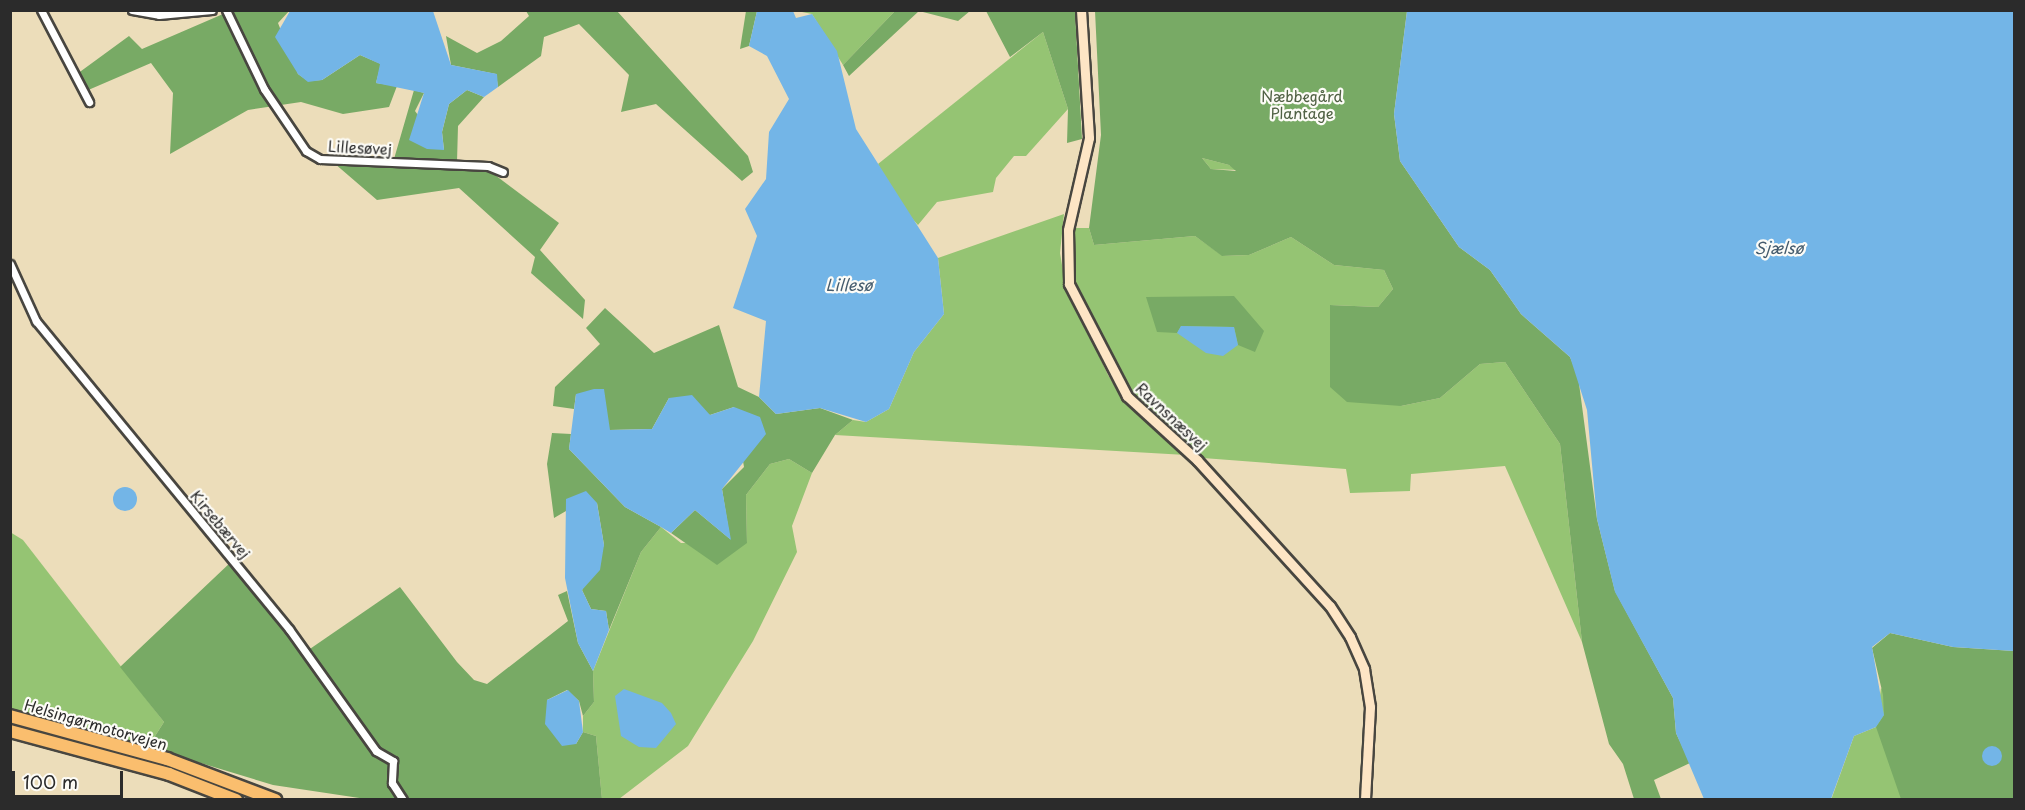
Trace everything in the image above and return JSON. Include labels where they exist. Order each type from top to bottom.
[{"type":"highway","name":"Helsingørmotorvejen","points":[[10,716],[157,756],[275,800]]},
{"type":"highway","name":"Helsingørmotorvejen","points":[[10,731],[169,774],[236,800]]},
{"type":"main road","name":"Ravnsnæsvej","points":[[1080,10],[1089,138],[1068,230],[1070,284],[1127,396],[1197,460],[1330,606],[1350,637],[1370,707],[1365,800]]},
{"type":"street","points":[[41,10],[89,102]]},
{"type":"street","points":[[132,10],[159,15],[212,10]]},
{"type":"street","name":"Lillesøvej","points":[[226,10],[264,89],[306,151],[320,159],[488,166],[503,172]]},
{"type":"street","name":"Kirsebærvej","points":[[10,264],[36,321],[289,629],[376,751],[393,761],[392,783],[403,800]]},
{"type":"green space","points":[[290,10],[278,23],[298,74],[308,81],[322,80],[360,55],[381,64],[376,83],[397,86],[389,107],[343,114],[301,102],[248,110],[170,154],[173,93],[151,63],[86,91],[77,74],[129,36],[142,49],[230,11]]},
{"type":"green space","points":[[526,11],[617,11],[748,156],[753,172],[742,181],[656,104],[621,112],[629,75],[579,24],[544,37],[541,56],[498,87],[496,74],[451,65],[446,36],[477,53],[501,41],[529,16]]},
{"type":"green space","points":[[746,11],[757,11],[749,46],[740,49]]},
{"type":"green space","points":[[797,11],[895,11],[843,65],[812,14]]},
{"type":"green space","points":[[895,11],[919,11],[849,76],[843,65]]},
{"type":"green space","points":[[919,11],[970,11],[958,21]]},
{"type":"green space","points":[[986,11],[1075,11],[1082,139],[1067,143],[1068,109],[1043,32],[1010,57]]},
{"type":"green space","name":"Næbbegård Plantage","points":[[1095,11],[1407,11],[1394,114],[1400,161],[1459,247],[1490,270],[1521,314],[1570,357],[1578,376],[1597,519],[1615,591],[1673,698],[1676,733],[1690,763],[1654,780],[1661,799],[1634,799],[1623,764],[1609,744],[1582,642],[1560,444],[1505,362],[1480,364],[1440,398],[1401,406],[1347,402],[1330,387],[1330,305],[1378,307],[1393,289],[1384,270],[1334,265],[1291,237],[1249,255],[1222,256],[1195,236],[1094,245],[1089,228],[1101,135]],"holes":[[[1202,158],[1229,165],[1236,171],[1211,169]]]},
{"type":"green space","points":[[1043,32],[1068,109],[1026,156],[1014,156],[996,178],[993,192],[937,202],[918,225],[898,203],[878,164]]},
{"type":"green space","points":[[414,90],[424,93],[415,111],[444,150],[442,132],[449,104],[467,90],[484,97],[458,126],[457,162],[394,159]]},
{"type":"green space","points":[[1202,158],[1229,165],[1237,170],[1211,169]]},
{"type":"green space","points":[[334,163],[487,169],[559,223],[540,250],[585,300],[583,319],[531,273],[535,257],[459,188],[377,200]]},
{"type":"green space","points":[[1064,214],[1060,253],[1065,283],[1108,375],[1122,398],[1186,455],[835,435],[853,420],[866,422],[889,409],[914,352],[944,314],[938,258]]},
{"type":"green space","points":[[1071,228],[1089,228],[1094,245],[1195,236],[1223,256],[1249,255],[1291,237],[1334,265],[1384,270],[1393,289],[1378,307],[1330,305],[1401,406],[1440,398],[1480,364],[1505,362],[1560,444],[1582,642],[1505,466],[1411,474],[1410,491],[1350,493],[1346,469],[1203,458],[1128,391],[1074,283]]},
{"type":"green space","points":[[1234,296],[1264,331],[1255,352],[1238,345],[1234,327],[1181,326],[1177,333],[1157,332],[1146,297]]},
{"type":"green space","points":[[605,308],[654,353],[719,325],[738,387],[759,397],[776,414],[820,408],[853,420],[835,435],[812,473],[789,459],[770,464],[746,495],[747,543],[717,565],[671,533],[695,510],[730,539],[722,489],[744,467],[734,407],[710,415],[669,398],[652,429],[609,430],[576,394],[574,409],[553,406],[555,387],[600,344],[586,328]]},
{"type":"green space","points":[[552,433],[571,434],[569,449],[625,507],[661,527],[641,552],[609,630],[606,611],[591,609],[582,590],[604,545],[597,503],[566,499],[566,511],[554,518],[547,464]]},
{"type":"green space","points":[[789,459],[812,473],[792,526],[797,552],[753,641],[688,746],[619,799],[602,799],[596,736],[583,732],[583,716],[594,702],[593,671],[641,552],[661,527],[681,543],[747,543],[746,495],[770,464]]},
{"type":"green space","points":[[10,532],[23,540],[164,722],[148,747],[11,710]]},
{"type":"green space","points":[[232,561],[304,653],[400,587],[457,662],[474,680],[487,684],[568,621],[558,595],[567,591],[578,643],[593,671],[594,702],[583,716],[579,701],[567,690],[547,700],[576,744],[583,732],[596,736],[602,799],[366,799],[273,785],[148,747],[164,722],[120,667]]},
{"type":"green space","points":[[1890,633],[1953,647],[2014,651],[2014,799],[1901,799],[1876,727],[1884,715],[1883,695],[1872,648]]},
{"type":"green space","points":[[1881,688],[1997,799],[1831,800],[1854,736],[1876,727]]},
{"type":"water","points":[[290,11],[433,11],[451,65],[497,74],[498,87],[484,97],[467,90],[449,104],[442,132],[444,150],[427,149],[409,140],[424,93],[376,83],[380,64],[360,55],[322,80],[308,82],[298,74],[275,37]]},
{"type":"water","name":"Lillesø","points":[[757,11],[793,11],[796,18],[812,14],[837,51],[856,129],[938,258],[944,314],[914,352],[889,409],[866,422],[820,408],[776,414],[759,397],[766,321],[733,308],[757,236],[745,209],[766,179],[769,132],[789,99],[767,56],[749,46]]},
{"type":"water","name":"Sjælsø","points":[[1407,11],[2014,11],[2014,651],[1953,647],[1890,633],[1872,647],[1884,715],[1876,727],[1854,736],[1831,799],[1704,799],[1676,733],[1673,698],[1615,592],[1597,519],[1587,410],[1570,357],[1521,314],[1490,270],[1459,247],[1400,161],[1394,114]]},
{"type":"water","points":[[1181,326],[1234,327],[1238,345],[1223,356],[1206,353],[1177,333]]},
{"type":"water","points":[[604,389],[610,430],[652,429],[669,398],[692,395],[710,415],[734,407],[760,417],[766,434],[722,489],[731,540],[695,510],[671,533],[625,507],[569,449],[576,394]]},
{"type":"water","points":[[125,487],[133,491],[137,499],[133,507],[125,511],[117,507],[113,499],[117,491]]},
{"type":"water","points":[[586,491],[597,503],[604,545],[600,570],[582,590],[591,609],[606,611],[609,630],[593,671],[578,643],[565,578],[566,499]]},
{"type":"water","points":[[624,689],[662,703],[671,713],[676,724],[656,748],[639,747],[621,736],[615,696]]},
{"type":"water","points":[[568,690],[579,701],[583,732],[576,744],[562,746],[545,724],[547,700]]},
{"type":"water","points":[[1988,746],[1996,746],[2002,752],[2002,760],[1996,766],[1988,766],[1982,760],[1982,752]]}]
